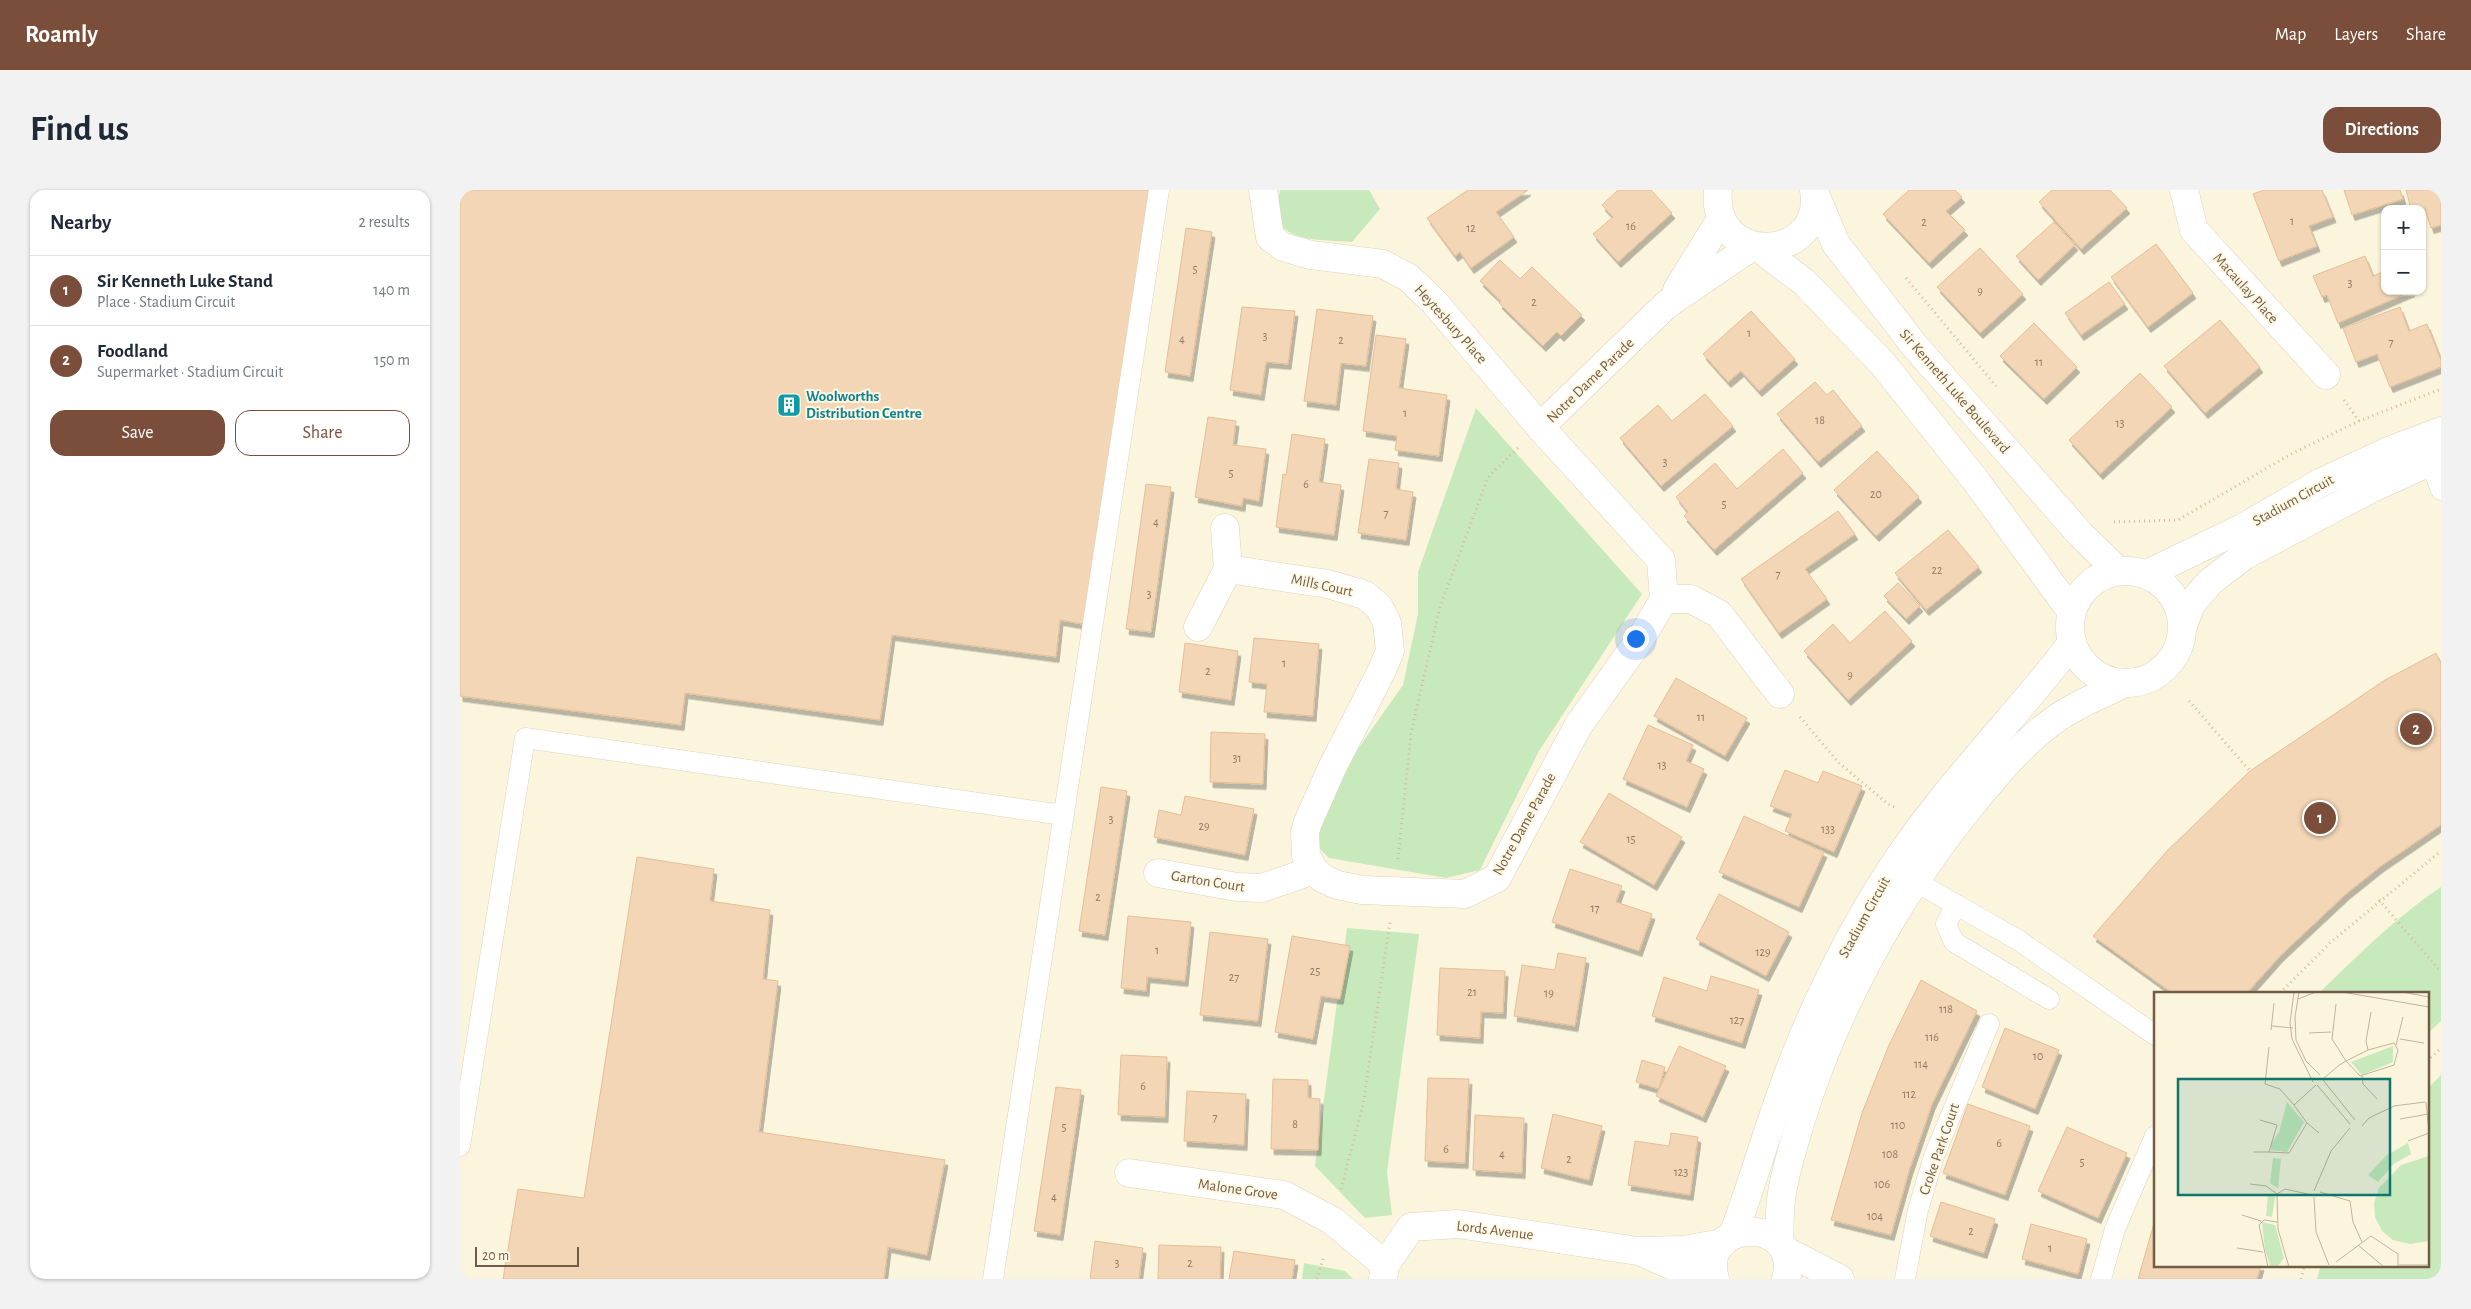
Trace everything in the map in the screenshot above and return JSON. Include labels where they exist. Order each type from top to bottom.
[{"type":"street","name":"Heytesbury Place","points":[[1263,190],[1270,237],[1284,247],[1311,255],[1383,264],[1409,278],[1435,302],[1540,428]]},
{"type":"street","points":[[1710,190],[1721,218],[1729,231],[1740,240],[1756,246],[1805,282],[1883,364],[1976,481],[2071,611]]},
{"type":"street","points":[[1718,190],[1717,201],[1721,218]]},
{"type":"street","name":"Macaulay Place","points":[[2184,190],[2194,230],[2326,375]]},
{"type":"street","name":"Sir Kenneth Luke Boulevard","points":[[1756,246],[1773,248],[1788,243],[1800,234],[1809,223],[1814,209],[1815,191]]},
{"type":"street","name":"Sir Kenneth Luke Boulevard","points":[[1815,191],[1836,244],[1914,345],[2081,535],[2118,571]]},
{"type":"street","name":"Notre Dame Parade","points":[[1666,305],[1721,218]]},
{"type":"street","name":"Notre Dame Parade","points":[[1314,870],[1322,878],[1338,885],[1362,890],[1395,890],[1435,894],[1466,894],[1497,878],[1578,726],[1641,638],[1664,599],[1661,560],[1540,428],[1666,305],[1756,246]]},
{"type":"street","name":"Stadium Circuit","points":[[2147,574],[2244,527],[2322,482],[2391,450],[2441,431]]},
{"type":"street","name":"Stadium Circuit","points":[[2183,626],[2191,604],[2210,582],[2246,555],[2370,489],[2435,459]]},
{"type":"street","points":[[1198,627],[1228,569],[1225,528]]},
{"type":"street","name":"Mills Court","points":[[1228,569],[1328,584],[1365,595],[1379,607],[1387,623],[1390,651],[1332,768],[1305,832],[1306,856],[1314,870]]},
{"type":"street","points":[[2133,570],[2147,574],[2162,582],[2173,594],[2180,609],[2183,626],[2179,646],[2169,664],[2156,675],[2140,681],[2123,684],[2106,680],[2091,672],[2079,659],[2072,643],[2069,627],[2071,611],[2078,596],[2089,584],[2102,575],[2118,571],[2133,570]]},
{"type":"street","points":[[1664,599],[1691,599],[1719,614],[1780,694]]},
{"type":"street","name":"Stadium Circuit","points":[[1715,1278],[1713,1265],[1716,1253],[1728,1239],[1798,1049],[1842,956],[1892,868],[1925,823],[2001,727],[2038,687],[2072,643]]},
{"type":"street","name":"Stadium Circuit","points":[[1786,1279],[1788,1260],[1781,1246],[1782,1193],[1792,1149],[1814,1079],[1844,1010],[1890,922],[1945,838],[1990,781],[2044,728],[2070,709],[2123,684]]},
{"type":"street","name":"Garton Court","points":[[1158,872],[1237,887],[1262,888],[1314,870]]},
{"type":"street","name":"Malone Grove","points":[[1129,1173],[1284,1195],[1333,1221],[1384,1272]]},
{"type":"street","name":"Lords Avenue","points":[[1384,1272],[1411,1227],[1458,1224],[1638,1251]]},
{"type":"street","points":[[1638,1251],[1683,1250],[1728,1239],[1744,1231],[1757,1231],[1769,1235],[1781,1246],[1840,1279]]},
{"type":"street","points":[[1638,1251],[1684,1271],[1715,1278]]},
{"type":"lane","points":[[993,1279],[1062,815],[1159,190]]},
{"type":"lane","points":[[2435,459],[2441,490]]},
{"type":"lane","points":[[460,1146],[525,738],[1062,815]]},
{"type":"lane","points":[[1892,868],[2018,940],[2154,1033]]},
{"type":"lane","points":[[1956,905],[1946,924],[1954,942],[2048,999]]},
{"type":"lane","name":"Croke Park Court","points":[[1906,1279],[1918,1210],[1934,1156],[1989,1024]]},
{"type":"lane","points":[[2101,1279],[2115,1229],[2154,1138]]},
{"type":"path","points":[[1900,272],[2002,393]]},
{"type":"path","points":[[2110,522],[2178,520],[2291,454],[2359,421],[2441,389]]},
{"type":"path","points":[[1333,1221],[1363,1105],[1395,890],[1411,733],[1440,607],[1488,477],[1540,428]]},
{"type":"path","points":[[1780,694],[1839,762],[1888,804],[1925,823]]},
{"type":"path","points":[[2189,701],[2250,771]]},
{"type":"path","points":[[2281,992],[2331,942],[2441,850]]},
{"type":"path","points":[[2379,900],[2441,972]]},
{"type":"path","points":[[2428,1061],[2441,1048]]},
{"type":"path","points":[[2301,1279],[2305,1266]]},
{"type":"green space","points":[[1280,190],[1369,190],[1380,209],[1352,242],[1307,238],[1287,230],[1280,223],[1277,205]]},
{"type":"green space","points":[[1476,408],[1642,594],[1539,751],[1480,870],[1446,878],[1329,858],[1312,841],[1324,797],[1403,685],[1418,614],[1418,572]]},
{"type":"green space","points":[[2441,887],[2441,1021],[2428,1033],[2428,992],[2320,992],[2393,924]]},
{"type":"green space","points":[[1347,928],[1419,934],[1387,1172],[1392,1215],[1365,1218],[1315,1166]]},
{"type":"green space","points":[[2441,1075],[2441,1279],[2317,1279],[2321,1266],[2428,1266],[2428,1088]]},
{"type":"green space","points":[[1304,1263],[1345,1271],[1353,1279],[1302,1279]]},
{"type":"building","name":"Woolworths Distribution Centre","points":[[460,190],[1153,190],[1083,624],[1060,620],[1056,657],[892,635],[880,720],[685,693],[681,725],[460,696]]},
{"type":"building","points":[[1468,190],[1528,190],[1496,212],[1514,237],[1471,268],[1460,252],[1455,256],[1427,218]]},
{"type":"building","points":[[1618,190],[1651,190],[1672,213],[1618,262],[1593,234],[1613,217],[1602,205]]},
{"type":"building","points":[[1909,190],[1955,190],[1962,197],[1946,211],[1965,230],[1929,263],[1883,214]]},
{"type":"building","points":[[2052,190],[2110,190],[2127,208],[2081,249],[2039,202]]},
{"type":"building","points":[[2264,190],[2322,190],[2333,217],[2309,226],[2317,246],[2279,261],[2253,194]]},
{"type":"building","points":[[2344,190],[2400,190],[2403,199],[2352,215]]},
{"type":"building","points":[[2406,190],[2441,190],[2441,225],[2431,228],[2426,212],[2426,205],[2410,205]]},
{"type":"building","points":[[2054,222],[2075,245],[2038,280],[2016,256]]},
{"type":"building","points":[[1186,228],[1212,232],[1190,376],[1165,372]]},
{"type":"building","points":[[2156,244],[2193,293],[2148,327],[2111,277]]},
{"type":"building","points":[[1980,248],[2023,294],[1980,333],[1937,287]]},
{"type":"building","points":[[2365,256],[2373,276],[2381,273],[2381,295],[2403,295],[2338,323],[2327,295],[2322,297],[2313,276]]},
{"type":"building","points":[[1500,260],[1520,279],[1532,267],[1582,315],[1561,336],[1557,332],[1543,346],[1499,303],[1501,301],[1480,281]]},
{"type":"building","points":[[2109,282],[2125,304],[2081,335],[2065,313]]},
{"type":"building","points":[[1242,307],[1295,311],[1288,364],[1266,362],[1261,395],[1230,390]]},
{"type":"building","points":[[2400,307],[2409,331],[2427,324],[2441,360],[2441,367],[2390,387],[2377,354],[2356,362],[2343,328]]},
{"type":"building","points":[[1317,309],[1373,316],[1366,366],[1341,363],[1336,405],[1304,401]]},
{"type":"building","points":[[1751,311],[1795,359],[1759,391],[1741,371],[1728,382],[1703,354]]},
{"type":"building","points":[[2220,320],[2260,367],[2205,413],[2164,366]]},
{"type":"building","points":[[2034,323],[2077,367],[2044,399],[2000,356]]},
{"type":"building","points":[[1376,335],[1406,339],[1399,388],[1447,395],[1439,456],[1395,450],[1397,436],[1363,431]]},
{"type":"building","points":[[2140,373],[2172,407],[2100,474],[2069,440]]},
{"type":"building","points":[[1815,382],[1827,395],[1833,390],[1862,426],[1818,462],[1777,414]]},
{"type":"building","points":[[1705,394],[1733,426],[1661,486],[1620,438],[1658,405],[1672,421]]},
{"type":"building","points":[[1208,417],[1236,421],[1233,445],[1266,449],[1259,501],[1243,498],[1242,506],[1195,497]]},
{"type":"building","points":[[1292,434],[1325,439],[1319,482],[1341,485],[1334,535],[1276,527],[1283,474],[1286,475]]},
{"type":"building","points":[[1783,449],[1803,473],[1714,550],[1684,516],[1688,512],[1676,497],[1715,463],[1737,489]]},
{"type":"building","points":[[1877,451],[1919,497],[1876,536],[1834,490]]},
{"type":"building","points":[[1369,459],[1399,463],[1396,489],[1413,492],[1406,540],[1358,533]]},
{"type":"building","points":[[1146,484],[1171,487],[1151,632],[1126,629]]},
{"type":"building","points":[[1838,511],[1855,534],[1805,569],[1827,599],[1779,633],[1741,579]]},
{"type":"building","points":[[1948,530],[1979,567],[1926,610],[1895,573]]},
{"type":"building","points":[[1898,583],[1920,606],[1906,619],[1884,596]]},
{"type":"building","points":[[1885,611],[1912,641],[1848,700],[1804,651],[1833,624],[1850,643]]},
{"type":"building","points":[[1254,638],[1319,644],[1313,716],[1264,712],[1267,684],[1249,682]]},
{"type":"building","points":[[1185,643],[1238,651],[1231,700],[1179,692]]},
{"type":"building","points":[[2436,653],[2441,664],[2441,825],[2381,866],[2346,894],[2280,956],[2248,992],[2171,992],[2093,936],[2167,851],[2250,771],[2385,680]]},
{"type":"building","points":[[1676,678],[1747,718],[1725,756],[1654,716]]},
{"type":"building","points":[[1648,725],[1693,745],[1686,761],[1704,769],[1687,807],[1623,779]]},
{"type":"building","points":[[1211,732],[1265,734],[1263,784],[1210,782]]},
{"type":"building","points":[[1785,770],[1818,783],[1823,771],[1862,786],[1834,852],[1785,831],[1792,814],[1770,806]]},
{"type":"building","points":[[1101,787],[1127,791],[1105,935],[1079,931]]},
{"type":"building","points":[[1609,793],[1682,837],[1654,885],[1580,842]]},
{"type":"building","points":[[1185,796],[1254,809],[1245,855],[1154,837],[1159,810],[1181,815]]},
{"type":"building","points":[[1744,816],[1824,852],[1799,907],[1719,872]]},
{"type":"building","points":[[637,857],[714,869],[710,901],[770,910],[763,979],[778,981],[759,1132],[945,1160],[927,1255],[888,1247],[884,1279],[503,1279],[518,1189],[584,1198]]},
{"type":"building","points":[[1570,869],[1622,886],[1616,902],[1652,914],[1639,951],[1552,922]]},
{"type":"building","points":[[1719,894],[1789,932],[1766,976],[1696,939]]},
{"type":"building","points":[[1128,916],[1191,922],[1185,981],[1147,977],[1146,991],[1121,988]]},
{"type":"building","points":[[1210,932],[1268,939],[1258,1021],[1200,1015]]},
{"type":"building","points":[[1292,936],[1350,946],[1340,999],[1321,996],[1313,1039],[1275,1032]]},
{"type":"building","points":[[1558,953],[1586,958],[1575,1026],[1514,1016],[1522,965],[1555,970]]},
{"type":"building","points":[[1440,968],[1505,971],[1503,1013],[1481,1012],[1480,1038],[1437,1035]]},
{"type":"building","points":[[1711,976],[1759,990],[1742,1043],[1652,1016],[1664,977],[1707,991]]},
{"type":"building","points":[[1921,980],[1977,1011],[1932,1104],[1909,1171],[1891,1235],[1831,1220],[1862,1113],[1889,1045]]},
{"type":"building","points":[[2005,1028],[2059,1050],[2035,1109],[1982,1087]]},
{"type":"building","points":[[1679,1046],[1726,1066],[1703,1117],[1656,1096]]},
{"type":"building","points":[[1121,1055],[1167,1057],[1165,1117],[1118,1115]]},
{"type":"building","points":[[1642,1060],[1665,1067],[1659,1089],[1636,1082]]},
{"type":"building","points":[[1428,1078],[1469,1079],[1465,1163],[1425,1161]]},
{"type":"building","points":[[1273,1079],[1308,1080],[1308,1098],[1320,1099],[1318,1150],[1271,1149]]},
{"type":"building","points":[[1056,1087],[1081,1090],[1060,1235],[1034,1231]]},
{"type":"building","points":[[1187,1091],[1246,1094],[1244,1145],[1184,1141]]},
{"type":"building","points":[[1968,1104],[2030,1126],[2005,1195],[1943,1173]]},
{"type":"building","points":[[1553,1114],[1602,1126],[1589,1180],[1541,1168]]},
{"type":"building","points":[[1475,1115],[1524,1118],[1522,1173],[1473,1170]]},
{"type":"building","points":[[2067,1127],[2127,1153],[2098,1218],[2038,1191]]},
{"type":"building","points":[[1671,1133],[1698,1137],[1690,1195],[1628,1185],[1635,1141],[1669,1146]]},
{"type":"building","points":[[1941,1202],[1995,1219],[1984,1253],[1930,1236]]},
{"type":"building","points":[[2154,1223],[2154,1266],[2261,1266],[2257,1279],[2138,1279]]},
{"type":"building","points":[[2031,1224],[2087,1239],[2078,1274],[2022,1259]]},
{"type":"building","points":[[1095,1241],[1143,1248],[1139,1279],[1090,1279]]},
{"type":"building","points":[[1159,1245],[1221,1247],[1220,1279],[1158,1279]]},
{"type":"building","points":[[1234,1251],[1295,1260],[1292,1279],[1229,1279]]},
{"type":"place","name":"Woolworths Distribution Centre","points":[[789,405]]},
{"type":"place","name":"Foodland","points":[[2416,729]]},
{"type":"place","name":"Sir Kenneth Luke Stand","points":[[2320,818]]}]
